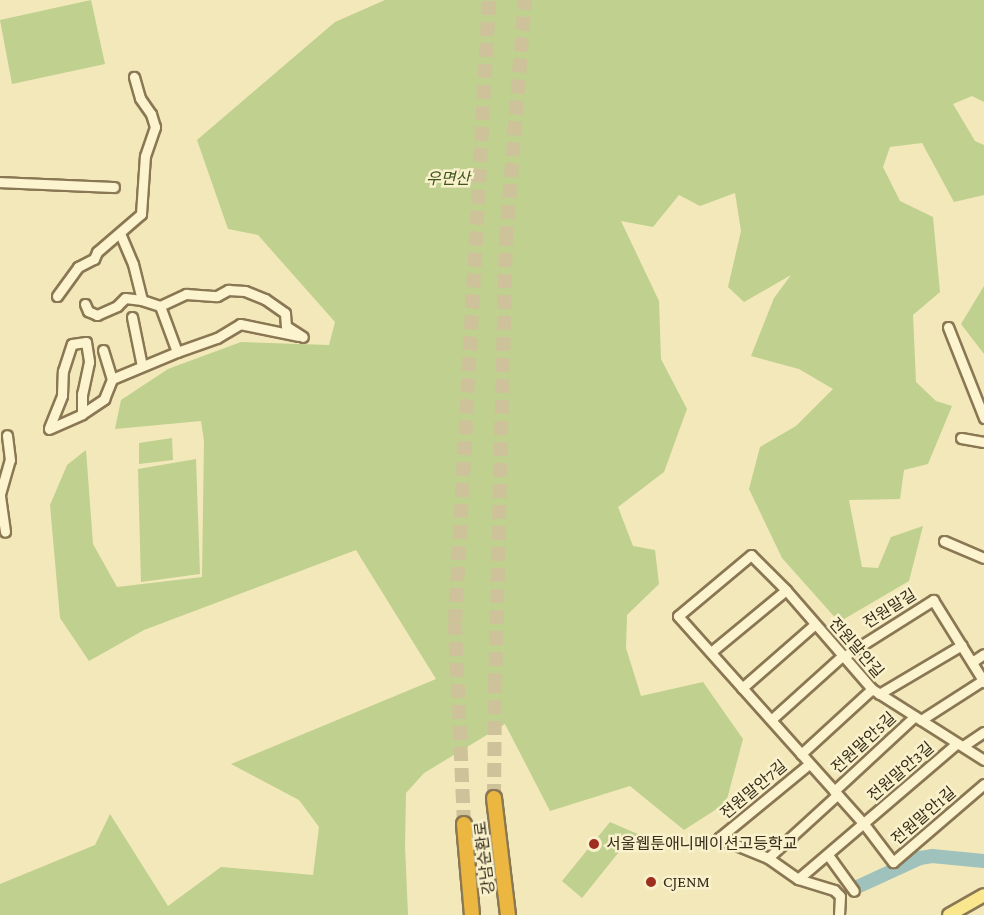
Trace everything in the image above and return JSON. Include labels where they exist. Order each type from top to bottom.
[{"type":"highway","name":"강남순환로","points":[[495,798],[508,913]]},
{"type":"highway","name":"강남순환로","points":[[464,824],[472,915]]},
{"type":"main road","points":[[949,915],[984,895]]},
{"type":"street","points":[[57,296],[78,267],[94,259],[97,252],[141,214],[145,156],[154,127],[151,114],[140,98],[135,77]]},
{"type":"street","points":[[0,182],[114,187]]},
{"type":"street","points":[[120,234],[133,264],[142,300]]},
{"type":"street","points":[[85,304],[88,311],[97,315],[117,306],[125,298],[142,300],[160,306],[186,294],[216,296],[228,290],[245,291],[265,299],[285,313],[286,326],[303,338],[240,324],[217,338],[112,379]]},
{"type":"street","points":[[160,306],[177,352]]},
{"type":"street","points":[[132,317],[142,366]]},
{"type":"street","points":[[948,327],[984,418]]},
{"type":"street","points":[[82,414],[82,394],[89,362],[86,342],[72,344],[63,371],[62,395],[47,430],[82,414],[104,399],[112,379],[103,350]]},
{"type":"street","points":[[5,532],[0,495],[10,460],[7,435]]},
{"type":"street","points":[[961,438],[984,442]]},
{"type":"street","points":[[944,541],[984,558]]},
{"type":"street","name":"전원말안길","points":[[751,555],[786,590],[875,692],[984,760]]},
{"type":"street","name":"전원말안7길","points":[[751,555],[678,616],[801,754],[875,692],[962,645]]},
{"type":"street","points":[[711,652],[786,590]]},
{"type":"street","name":"전원말길","points":[[843,656],[933,600],[983,681]]},
{"type":"street","points":[[742,688],[815,624]]},
{"type":"street","points":[[972,662],[984,654]]},
{"type":"street","points":[[772,719],[843,656]]},
{"type":"street","name":"전원말안5길","points":[[768,858],[835,793],[918,718],[983,681]]},
{"type":"street","name":"전원말안3길","points":[[798,879],[960,745],[984,732]]},
{"type":"street","name":"전원말안5길","points":[[801,754],[835,793]]},
{"type":"street","name":"전원말안7길","points":[[768,858],[719,838],[809,764]]},
{"type":"street","name":"전원말안1길","points":[[864,824],[893,862],[984,784]]},
{"type":"street","name":"전원말안3길","points":[[835,793],[864,824]]},
{"type":"street","points":[[828,855],[854,891]]},
{"type":"street","points":[[768,858],[798,879],[834,890],[840,896],[839,915]]},
{"type":"green space","points":[[91,0],[105,64],[12,84],[0,20]]},
{"type":"green space","name":"우면산","points":[[385,0],[984,0],[984,102],[972,96],[953,104],[975,141],[984,145],[984,195],[954,202],[922,143],[890,147],[883,167],[900,201],[933,217],[940,292],[913,315],[916,382],[936,401],[952,406],[928,464],[904,470],[900,499],[849,500],[862,567],[878,568],[891,537],[923,526],[909,581],[839,622],[782,558],[749,489],[760,447],[796,426],[833,389],[799,369],[751,356],[774,298],[791,275],[744,302],[728,287],[741,231],[735,193],[700,206],[679,195],[653,227],[621,221],[659,301],[661,359],[687,409],[664,472],[618,507],[633,546],[655,550],[659,584],[627,615],[626,648],[641,696],[703,682],[743,739],[726,803],[684,830],[630,786],[550,811],[505,724],[424,773],[406,793],[405,846],[408,915],[0,915],[0,884],[95,845],[110,814],[168,906],[221,867],[313,875],[319,827],[299,800],[231,764],[436,679],[356,550],[144,630],[89,661],[60,618],[50,505],[67,465],[86,450],[93,544],[117,587],[202,577],[204,441],[201,421],[115,429],[121,400],[168,369],[241,342],[329,345],[335,322],[258,235],[228,229],[197,140],[335,22]]},
{"type":"green space","points":[[984,286],[984,354],[961,324]]},
{"type":"green space","points":[[172,438],[173,460],[139,464],[139,443]]},
{"type":"green space","points":[[196,459],[200,574],[141,582],[138,469]]},
{"type":"green space","points":[[610,822],[640,835],[637,841],[627,842],[582,898],[562,881]]},
{"type":"waterway","points":[[855,888],[920,858],[932,856],[984,861]]},
{"type":"tunnel","points":[[464,824],[455,623],[489,0]]},
{"type":"tunnel","points":[[494,798],[506,240],[525,0]]},
{"type":"place","name":"서울웹툰애니메이션고등학교","points":[[594,844]]},
{"type":"place","name":"CJENM","points":[[651,882]]}]
